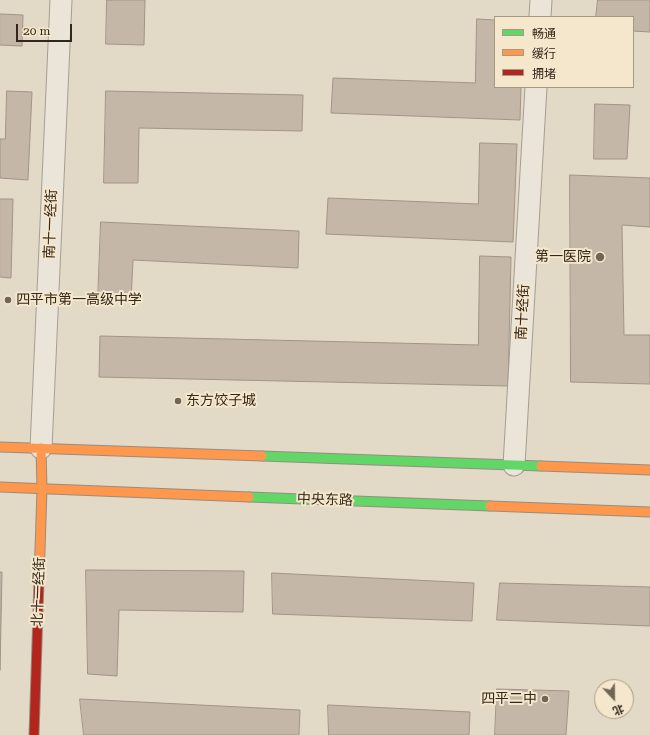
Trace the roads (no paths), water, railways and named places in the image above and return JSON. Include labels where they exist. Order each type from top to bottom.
[{"type":"main road","points":[[0,447],[650,470]]},
{"type":"main road","name":"北十一经街","points":[[34,735],[42,489],[41,448]]},
{"type":"main road","name":"中央东路","points":[[0,487],[650,512]]},
{"type":"street","name":"南十一经街","points":[[41,448],[61,0]]},
{"type":"street","points":[[540,16],[542,0]]},
{"type":"street","name":"南十经街","points":[[514,465],[536,88]]},
{"type":"place","name":"第一医院","points":[[600,257]]},
{"type":"place","name":"四平市第一高级中学","points":[[8,300]]},
{"type":"place","name":"东方饺子城","points":[[178,401]]},
{"type":"place","name":"四平二中","points":[[545,699]]}]
